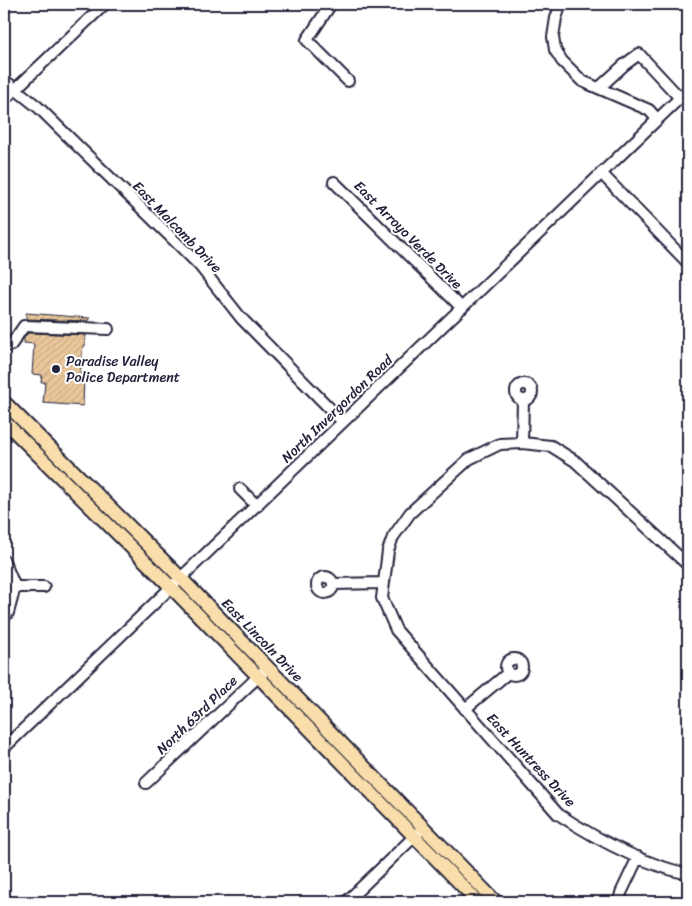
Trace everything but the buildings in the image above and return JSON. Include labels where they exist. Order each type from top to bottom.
[{"type":"main road","name":"East Lincoln Drive","points":[[4,402],[80,486],[176,583],[267,667],[496,902]]},
{"type":"main road","name":"East Lincoln Drive","points":[[4,421],[80,486]]},
{"type":"main road","name":"East Lincoln Drive","points":[[176,583],[258,676],[478,902]]},
{"type":"street","points":[[4,100],[104,4]]},
{"type":"street","points":[[331,4],[307,40],[348,81]]},
{"type":"street","points":[[561,4],[553,37],[558,56],[576,77],[582,81],[648,110],[657,119]]},
{"type":"street","points":[[599,88],[639,54],[680,98]]},
{"type":"street","points":[[610,78],[610,89],[614,95]]},
{"type":"street","name":"East Malcomb Drive","points":[[4,80],[38,107],[199,265],[241,318],[343,422]]},
{"type":"street","name":"North Invergordon Road","points":[[4,748],[688,90]]},
{"type":"street","points":[[601,173],[688,263]]},
{"type":"street","name":"East Arroyo Verde Drive","points":[[334,182],[462,308]]},
{"type":"street","points":[[4,346],[11,345],[24,326],[108,329]]},
{"type":"street","points":[[522,400],[522,443]]},
{"type":"street","name":"East Huntress Drive","points":[[688,565],[575,461],[551,446],[522,443],[500,444],[469,459],[410,513],[393,537],[388,551],[382,598],[396,630],[558,814],[584,831],[638,857],[668,869],[688,874]]},
{"type":"street","points":[[240,489],[257,506]]},
{"type":"street","points":[[4,562],[15,586],[8,613],[4,617]]},
{"type":"street","points":[[333,584],[383,583]]},
{"type":"street","points":[[15,586],[44,587]]},
{"type":"street","name":"North 63rd Place","points":[[146,783],[267,667]]},
{"type":"street","name":"East Huntress Drive","points":[[465,709],[508,672]]},
{"type":"street","points":[[346,902],[424,827]]},
{"type":"street","points":[[610,902],[620,898],[638,857]]},
{"type":"place","name":"Paradise Valley Police Department","points":[[56,369]]}]
